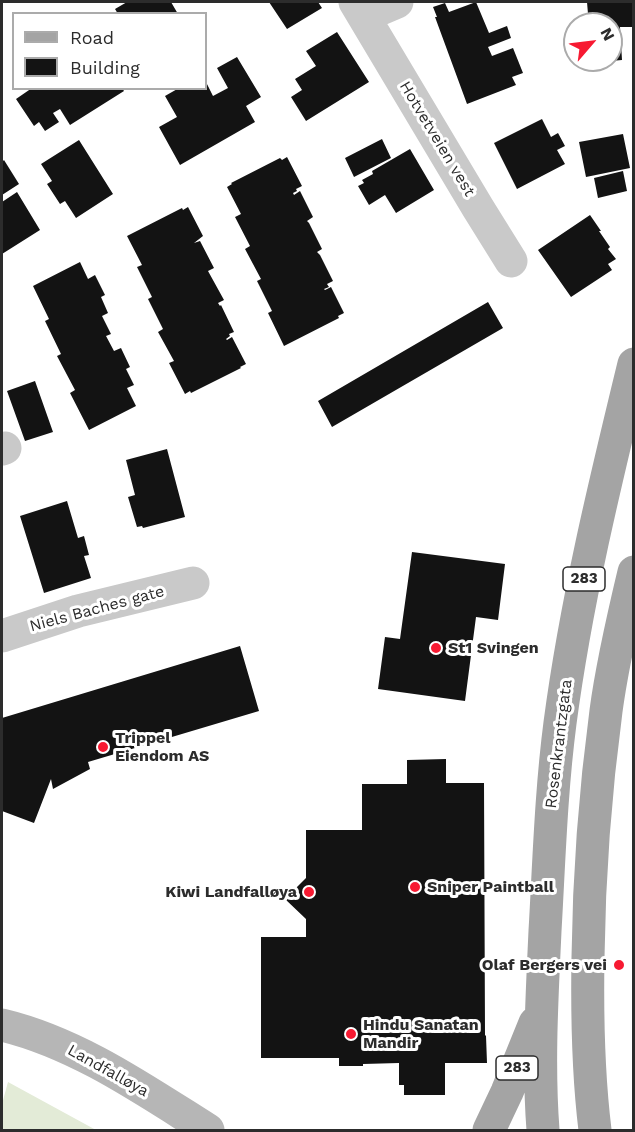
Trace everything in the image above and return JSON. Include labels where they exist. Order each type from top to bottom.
[{"type":"main road","name":"Rosenkrantzgata","points":[[543,1131],[542,1005],[552,798],[560,723],[578,607],[633,364]]},
{"type":"main road","name":"283","points":[[595,1131],[591,1102],[587,1023],[589,908],[595,807],[606,710],[633,572]]},
{"type":"main road","name":"283","points":[[489,1131],[542,1005]]},
{"type":"main road","name":"Landfalløya","points":[[2,1025],[60,1044],[141,1088],[208,1131]]},
{"type":"street","name":"Hotvetveien vest","points":[[397,2],[359,9],[511,261]]},
{"type":"street","name":"Niels Baches gate","points":[[2,636],[78,611],[192,583]]},
{"type":"green space","points":[[8,1082],[96,1130],[2,1130],[2,1104]]},
{"type":"building","points":[[127,2],[171,2],[177,12],[117,12],[115,9]]},
{"type":"building","points":[[269,2],[318,2],[322,8],[287,29]]},
{"type":"building","points":[[476,2],[489,33],[507,26],[511,38],[488,47],[492,56],[513,48],[523,73],[512,77],[516,85],[467,104],[433,7],[445,3],[449,12]]},
{"type":"building","points":[[587,2],[632,2],[633,27],[623,27],[623,12],[588,12]]},
{"type":"building","points":[[337,32],[369,82],[306,121],[291,97],[302,90],[295,79],[316,66],[306,51]]},
{"type":"building","points":[[237,57],[261,97],[246,106],[255,122],[180,165],[159,127],[177,117],[165,96],[176,90],[207,90],[207,84],[213,96],[228,88],[217,68]]},
{"type":"building","points":[[29,90],[124,91],[70,125],[60,109],[53,113],[59,122],[45,131],[39,122],[34,126],[16,99]]},
{"type":"building","points":[[542,119],[551,137],[558,133],[565,146],[557,150],[565,164],[517,189],[494,143]]},
{"type":"building","points":[[623,134],[630,168],[586,177],[579,142]]},
{"type":"building","points":[[382,139],[391,158],[354,177],[345,158]]},
{"type":"building","points":[[79,140],[113,194],[76,218],[65,201],[60,204],[47,184],[52,181],[41,164]]},
{"type":"building","points":[[410,149],[434,190],[396,213],[385,195],[369,205],[358,186],[364,183],[362,180],[373,174],[372,171]]},
{"type":"building","points":[[287,157],[302,186],[293,193],[294,195],[300,191],[313,217],[307,221],[322,249],[317,252],[333,281],[327,284],[329,287],[324,289],[331,287],[344,313],[338,316],[339,318],[284,346],[268,313],[272,311],[257,281],[261,279],[245,249],[250,246],[235,217],[241,214],[227,187],[280,158],[282,160]]},
{"type":"building","points":[[4,160],[19,184],[2,195],[2,162]]},
{"type":"building","points":[[623,171],[627,191],[598,198],[594,178]]},
{"type":"building","points":[[17,192],[40,230],[2,254],[2,202]]},
{"type":"building","points":[[188,207],[203,236],[194,243],[200,241],[214,268],[208,271],[224,300],[218,303],[234,332],[226,339],[232,337],[246,364],[185,394],[169,363],[174,361],[158,332],[163,329],[148,299],[152,297],[137,267],[142,265],[127,236]]},
{"type":"building","points":[[590,215],[610,247],[608,249],[616,259],[608,264],[612,270],[571,297],[538,250]]},
{"type":"building","points":[[80,262],[88,279],[95,275],[105,295],[101,297],[108,313],[102,316],[111,334],[106,336],[114,351],[121,348],[130,367],[126,369],[134,385],[127,388],[136,406],[89,430],[70,393],[75,390],[57,356],[61,354],[45,321],[49,319],[33,286]]},
{"type":"building","points":[[488,302],[503,328],[332,427],[318,401]]},
{"type":"building","points":[[35,381],[53,432],[25,441],[7,391]]},
{"type":"building","points":[[167,449],[185,517],[143,528],[142,526],[137,527],[128,497],[135,495],[126,460]]},
{"type":"building","points":[[67,501],[78,538],[84,536],[89,555],[84,556],[91,578],[44,593],[20,516]]},
{"type":"building","points":[[412,552],[505,564],[498,620],[476,617],[465,701],[378,689],[385,637],[400,639]]},
{"type":"building","points":[[240,646],[259,711],[88,762],[90,769],[53,789],[51,779],[34,823],[2,811],[2,718]]},
{"type":"building","points":[[446,759],[446,783],[484,783],[487,1063],[445,1063],[445,1095],[404,1095],[404,1085],[399,1085],[399,1063],[339,1066],[339,1058],[261,1058],[261,937],[306,937],[306,919],[285,899],[306,878],[306,830],[362,830],[362,784],[407,784],[407,760]]},
{"type":"place","name":"St1 Svingen","points":[[436,648]]},
{"type":"place","name":"Trippel Eiendom AS","points":[[103,747]]},
{"type":"place","name":"Sniper Paintball","points":[[415,887]]},
{"type":"place","name":"Kiwi Landfalløya","points":[[309,892]]},
{"type":"place","name":"Olaf Bergers vei","points":[[619,965]]},
{"type":"place","name":"Hindu Sanatan Mandir","points":[[351,1034]]}]
